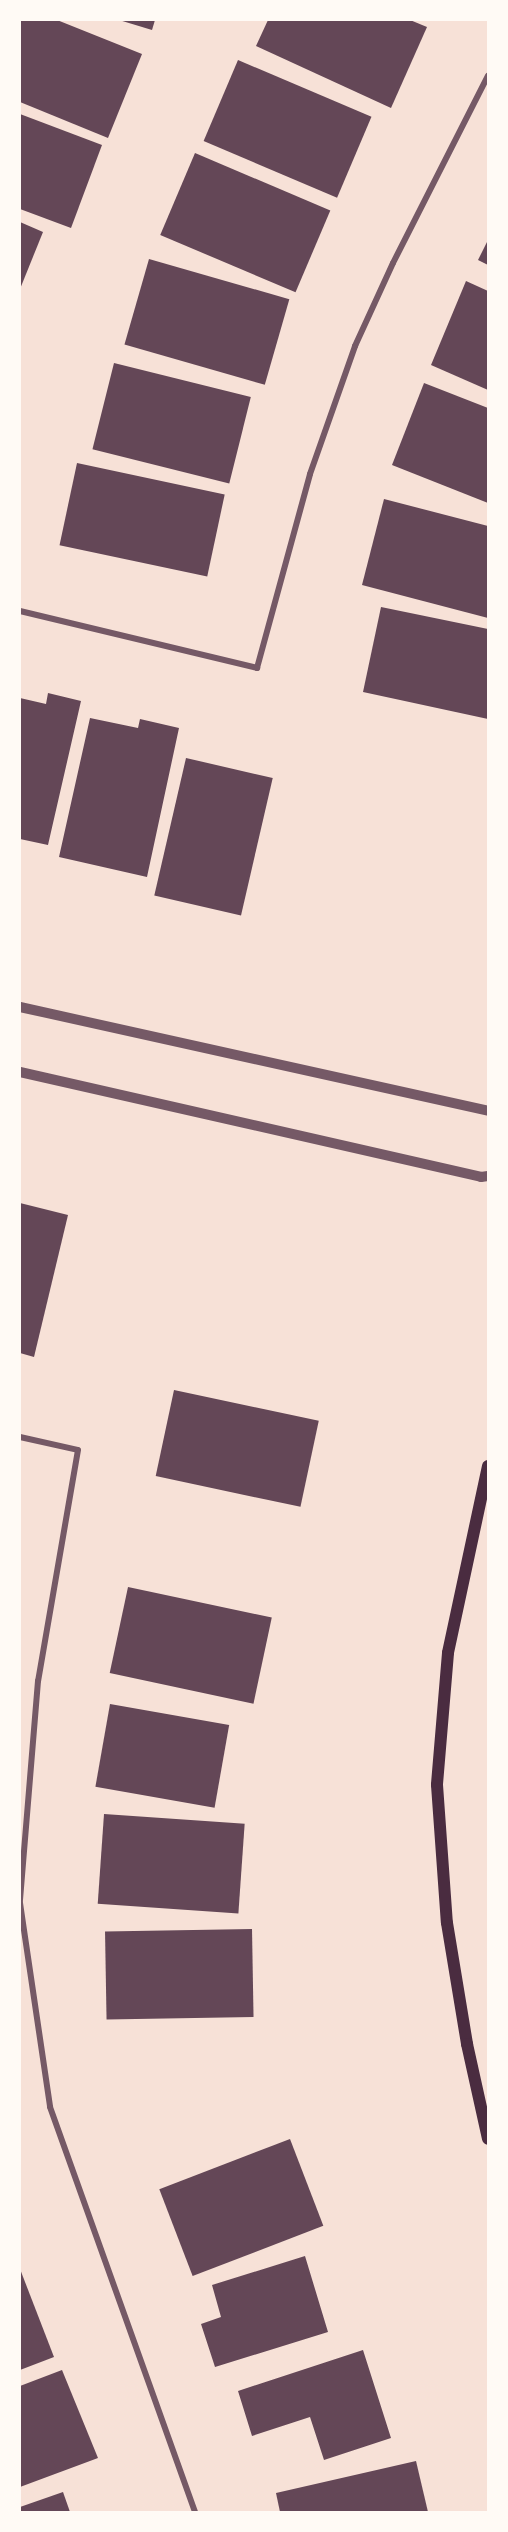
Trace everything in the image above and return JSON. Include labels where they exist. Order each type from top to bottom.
[{"type":"main road","points":[[489,1466],[448,1653],[437,1785],[447,1923],[467,2044],[489,2139]]},
{"type":"street","points":[[20,611],[257,668],[310,474],[355,346],[393,263],[489,76]]},
{"type":"street","points":[[20,1007],[489,1111]]},
{"type":"street","points":[[20,1072],[470,1175],[489,1176]]},
{"type":"street","points":[[20,1437],[78,1450],[38,1681],[20,1902],[50,2107],[195,2512]]},
{"type":"building","points":[[20,20],[57,20],[142,54],[108,138],[20,102]]},
{"type":"building","points":[[119,20],[155,20],[152,30]]},
{"type":"building","points":[[268,20],[410,20],[427,27],[391,108],[256,46]]},
{"type":"building","points":[[238,60],[371,117],[337,198],[204,141]]},
{"type":"building","points":[[20,114],[102,145],[71,228],[20,209]]},
{"type":"building","points":[[195,153],[330,210],[296,292],[160,235]]},
{"type":"building","points":[[20,222],[43,232],[20,289]]},
{"type":"building","points":[[488,240],[488,265],[478,260]]},
{"type":"building","points":[[149,259],[289,299],[265,385],[124,345]]},
{"type":"building","points":[[466,281],[488,291],[488,390],[431,365]]},
{"type":"building","points":[[114,363],[251,397],[229,483],[92,449]]},
{"type":"building","points":[[424,383],[488,408],[488,503],[392,465]]},
{"type":"building","points":[[77,463],[225,494],[207,577],[60,545]]},
{"type":"building","points":[[384,499],[488,526],[488,618],[362,585]]},
{"type":"building","points":[[381,607],[488,629],[488,719],[363,692]]},
{"type":"building","points":[[48,693],[81,701],[48,845],[20,839],[20,698],[46,704]]},
{"type":"building","points":[[90,718],[138,728],[140,719],[179,728],[147,877],[59,857]]},
{"type":"building","points":[[186,758],[273,778],[241,915],[154,895]]},
{"type":"building","points":[[20,1203],[68,1215],[34,1357],[20,1353]]},
{"type":"building","points":[[174,1390],[319,1421],[300,1507],[156,1476]]},
{"type":"building","points":[[128,1587],[272,1618],[253,1704],[110,1673]]},
{"type":"building","points":[[110,1704],[229,1725],[215,1808],[95,1787]]},
{"type":"building","points":[[104,1814],[245,1824],[238,1914],[98,1904]]},
{"type":"building","points":[[252,1929],[254,2017],[107,2020],[105,1932]]},
{"type":"building","points":[[290,2139],[323,2226],[193,2276],[159,2189]]},
{"type":"building","points":[[305,2256],[328,2332],[215,2367],[201,2324],[221,2317],[212,2285]]},
{"type":"building","points":[[20,2269],[54,2357],[20,2370]]},
{"type":"building","points":[[363,2350],[391,2438],[324,2460],[310,2417],[252,2436],[238,2391]]},
{"type":"building","points":[[62,2370],[98,2458],[20,2487],[20,2386]]},
{"type":"building","points":[[416,2461],[428,2512],[280,2512],[276,2493]]},
{"type":"building","points":[[63,2492],[70,2512],[20,2512],[20,2507]]}]
